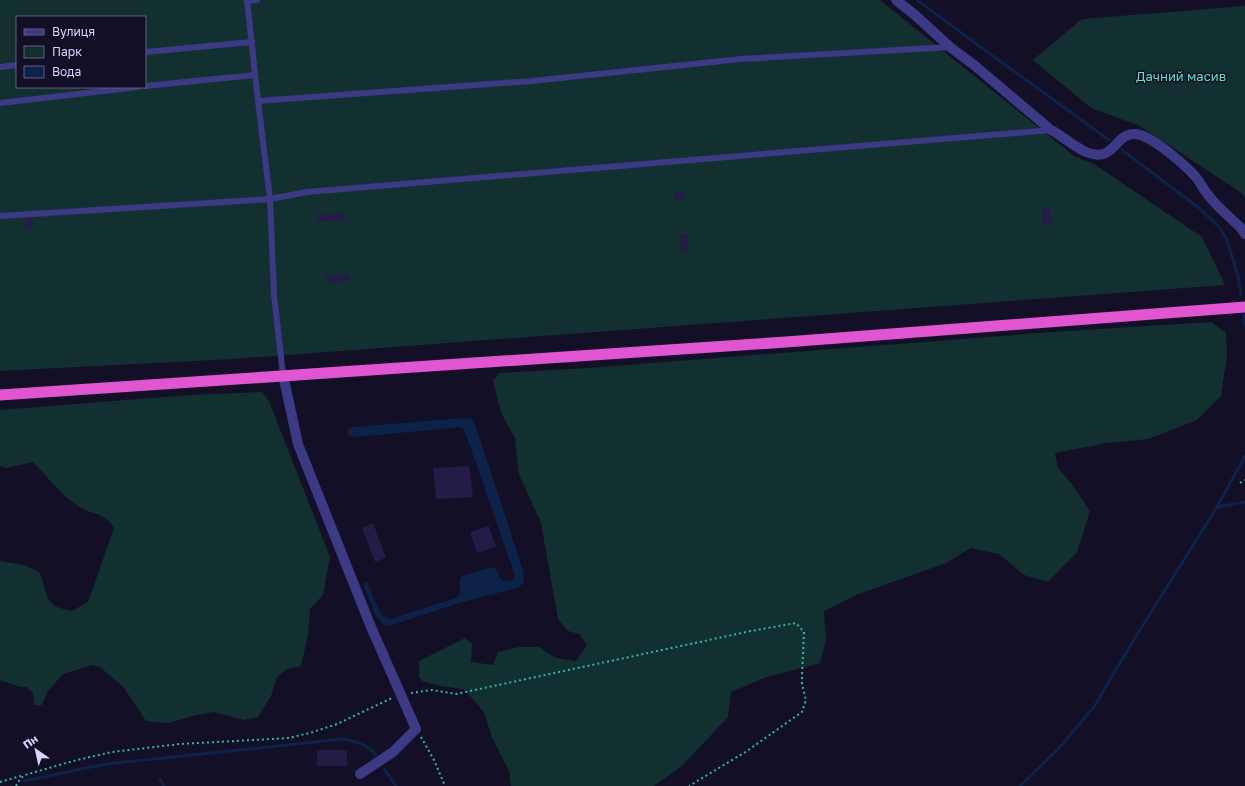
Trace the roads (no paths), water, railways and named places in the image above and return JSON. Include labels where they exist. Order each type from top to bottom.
[{"type":"highway","points":[[0,395],[786,342],[1245,307]]},
{"type":"street","points":[[896,0],[950,47],[974,64],[1051,130],[1086,152],[1099,155],[1108,153],[1126,136],[1136,134],[1146,138],[1165,150],[1188,168],[1199,181],[1208,196],[1241,228],[1245,234]]},
{"type":"street","points":[[283,375],[298,444],[368,620],[416,729],[393,752],[360,774]]},
{"type":"lane","points":[[258,0],[247,1],[270,199],[274,295],[283,375]]},
{"type":"lane","points":[[146,52],[252,42]]},
{"type":"lane","points":[[258,101],[532,81],[741,59],[950,47]]},
{"type":"lane","points":[[0,67],[16,65]]},
{"type":"lane","points":[[146,86],[255,75]]},
{"type":"lane","points":[[0,103],[129,88]]},
{"type":"lane","points":[[0,216],[270,199],[308,192],[1051,130]]},
{"type":"water","points":[[463,418],[472,419],[475,424],[523,570],[523,584],[517,588],[459,603],[389,626],[382,624],[375,614],[363,584],[367,582],[381,615],[391,619],[458,597],[460,594],[460,579],[463,576],[492,567],[495,568],[502,581],[512,580],[515,576],[464,429],[460,427],[358,437],[349,436],[348,433],[348,429],[354,427]]},
{"type":"waterway","points":[[917,0],[1109,140]]},
{"type":"waterway","points":[[1122,150],[1199,208],[1220,228],[1227,240],[1238,276],[1241,295]]},
{"type":"waterway","points":[[1244,314],[1245,324]]},
{"type":"waterway","points":[[1020,786],[1058,749],[1094,707],[1133,641],[1217,507],[1245,456]]},
{"type":"waterway","points":[[1217,507],[1245,502]]},
{"type":"waterway","points":[[24,781],[106,764],[343,739],[365,746],[376,755]]},
{"type":"waterway","points":[[384,769],[396,786]]},
{"type":"waterway","points":[[160,779],[164,786]]},
{"type":"park label","name":"Дачний масив","points":[[1181,76]]}]
